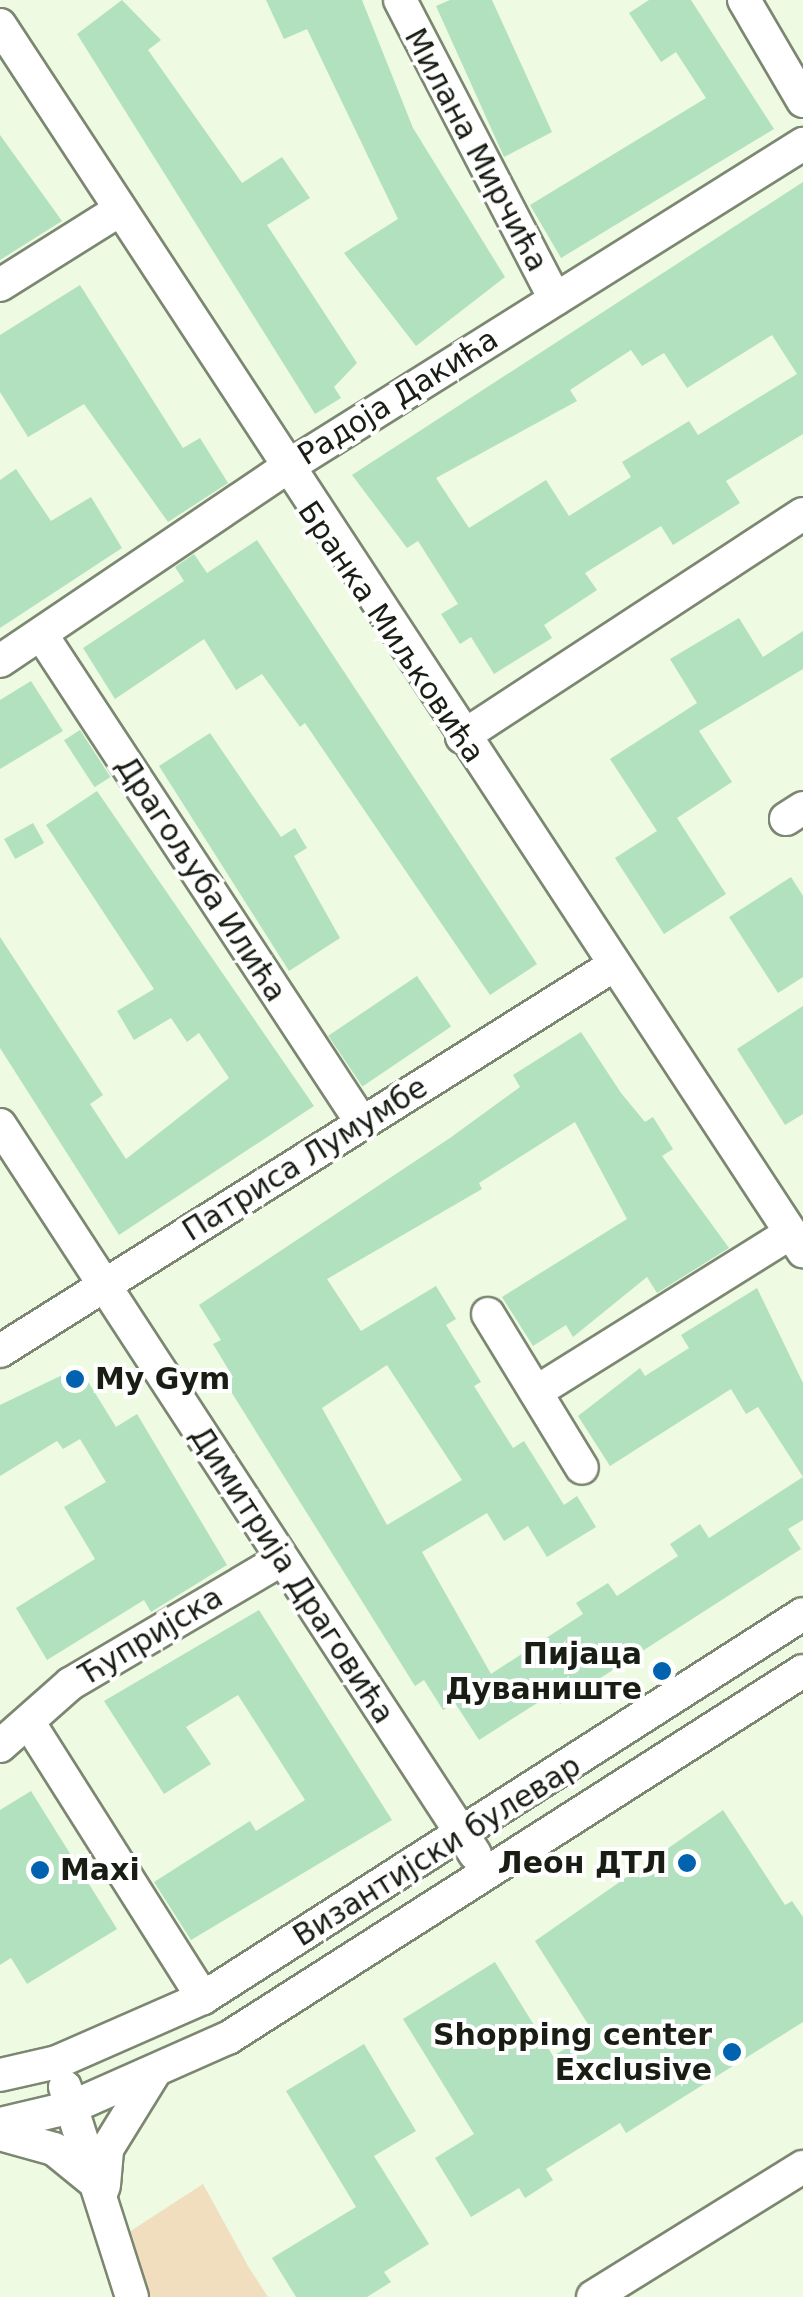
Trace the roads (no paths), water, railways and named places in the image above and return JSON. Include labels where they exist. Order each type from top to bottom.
[{"type":"street","name":"Милана Мирчића","points":[[400,0],[556,298]]},
{"type":"street","points":[[744,0],[803,101]]},
{"type":"street","name":"Бранка Миљковића","points":[[0,26],[283,470],[796,1242],[536,1392]]},
{"type":"street","name":"Радоја Дакића","points":[[0,661],[283,470],[803,144]]},
{"type":"street","points":[[0,285],[118,211]]},
{"type":"street","points":[[462,737],[803,514]]},
{"type":"street","name":"Драгољуба Илића","points":[[41,634],[362,1123]]},
{"type":"street","name":"Патриса Лумумбе","points":[[0,1351],[611,967]]},
{"type":"street","name":"Димитрија Драговића","points":[[0,1125],[101,1287],[489,1873]]},
{"type":"street","points":[[488,1314],[582,1468]]},
{"type":"street","name":"Ћупријска","points":[[0,1746],[31,1726],[70,1684],[282,1559]]},
{"type":"street","name":"Византијски булевар","points":[[0,2075],[56,2062],[203,1998],[464,1838],[803,1614]]},
{"type":"street","name":"Византијски булевар","points":[[0,2124],[72,2108],[228,2038],[803,1671]]},
{"type":"street","points":[[31,1726],[203,1998]]},
{"type":"street","points":[[56,2062],[104,2190],[132,2297]]},
{"type":"street","points":[[104,2190],[107,2149],[155,2072]]},
{"type":"street","points":[[0,2134],[54,2149],[104,2190]]},
{"type":"street","points":[[593,2297],[803,2167]]},
{"type":"place","name":"My Gym","points":[[75,1379]]},
{"type":"place","name":"Пијаца Дуваниште","points":[[662,1671]]},
{"type":"place","name":"Леон ДТЛ","points":[[687,1863]]},
{"type":"place","name":"Maxi","points":[[40,1870]]},
{"type":"place","name":"Shopping center Exclusive","points":[[732,2052]]}]
